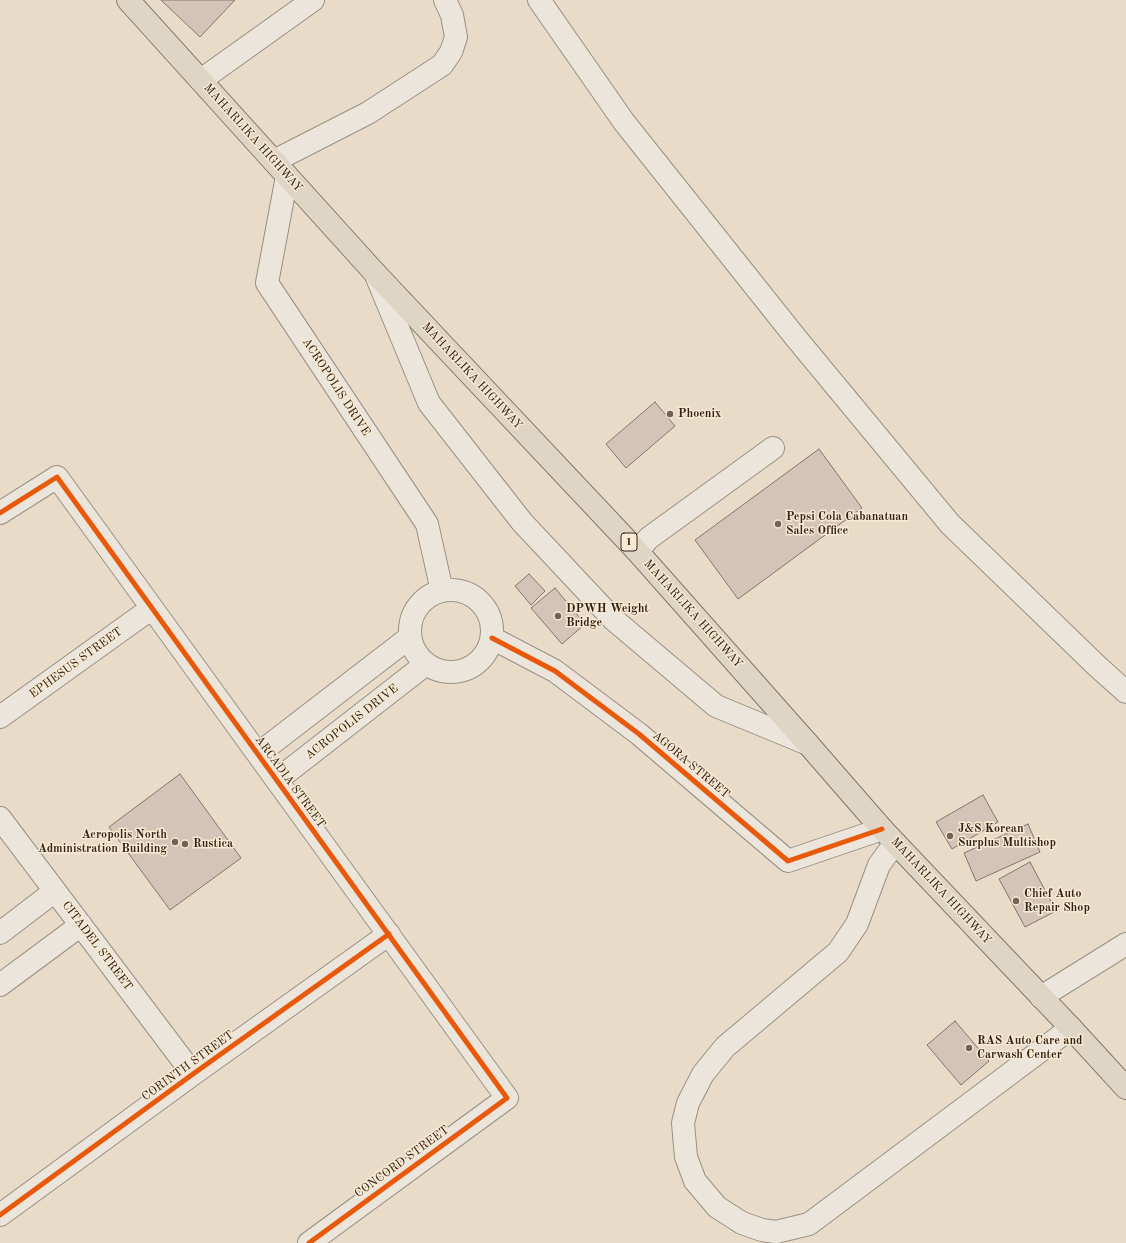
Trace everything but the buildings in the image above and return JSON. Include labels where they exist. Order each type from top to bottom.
[{"type":"main road","name":"MAHARLIKA HIGHWAY","points":[[128,0],[374,272],[637,551],[889,836],[1126,1088]]},
{"type":"street","points":[[201,80],[313,0]]},
{"type":"street","points":[[280,168],[368,114],[442,64],[451,52],[456,37],[452,15],[445,0]]},
{"type":"street","points":[[539,0],[624,122],[796,338],[950,524],[1126,692]]},
{"type":"street","name":"ACROPOLIS DRIVE","points":[[280,168],[267,283],[427,524],[442,592]]},
{"type":"street","points":[[374,272],[429,403],[522,522],[613,619],[716,706],[808,744]]},
{"type":"street","points":[[637,551],[649,538],[773,448]]},
{"type":"street","name":"ARCADIA STREET","points":[[0,513],[57,477],[507,1098]]},
{"type":"street","points":[[455,591],[469,594],[480,602],[488,612],[492,625],[492,638],[486,651],[478,662],[466,669],[452,672],[439,670],[426,664],[419,657],[410,637],[411,625],[421,603],[431,596],[442,592],[455,591]]},
{"type":"street","name":"EPHESUS STREET","points":[[0,717],[152,608]]},
{"type":"street","points":[[258,754],[410,637]]},
{"type":"street","name":"AGORA STREET","points":[[492,638],[555,671],[639,734],[788,861],[889,836]]},
{"type":"street","name":"ACROPOLIS DRIVE","points":[[277,780],[426,664]]},
{"type":"street","name":"CITADEL STREET","points":[[0,818],[193,1074]]},
{"type":"street","points":[[889,836],[880,865],[857,924],[838,952],[725,1047],[703,1074],[688,1103],[683,1123],[686,1157],[695,1181],[717,1207],[742,1223],[762,1230],[776,1232],[809,1224],[1071,1028]]},
{"type":"street","points":[[0,933],[55,891]]},
{"type":"street","points":[[0,985],[81,925]]},
{"type":"street","name":"CORINTH STREET","points":[[0,1215],[388,934]]},
{"type":"street","points":[[1041,998],[1126,944]]},
{"type":"street","name":"CONCORD STREET","points":[[309,1243],[507,1098]]},
{"type":"cycle path","points":[[0,513],[57,477],[507,1098],[309,1243]]},
{"type":"cycle path","points":[[492,638],[555,671],[639,734],[788,861],[882,829]]},
{"type":"cycle path","points":[[0,1215],[193,1074],[389,934]]},
{"type":"place","name":"Phoenix","points":[[670,414]]},
{"type":"place","name":"Pepsi Cola Cabanatuan Sales Office","points":[[778,524]]},
{"type":"place","name":"DPWH Weight Bridge","points":[[558,616]]},
{"type":"place","name":"J&S Korean Surplus Multishop","points":[[950,836]]},
{"type":"place","name":"Acropolis North Administration Building","points":[[175,842]]},
{"type":"place","name":"Rustica","points":[[185,844]]},
{"type":"place","name":"Chief Auto Repair Shop","points":[[1016,901]]},
{"type":"place","name":"RAS Auto Care and Carwash Center","points":[[969,1048]]}]
